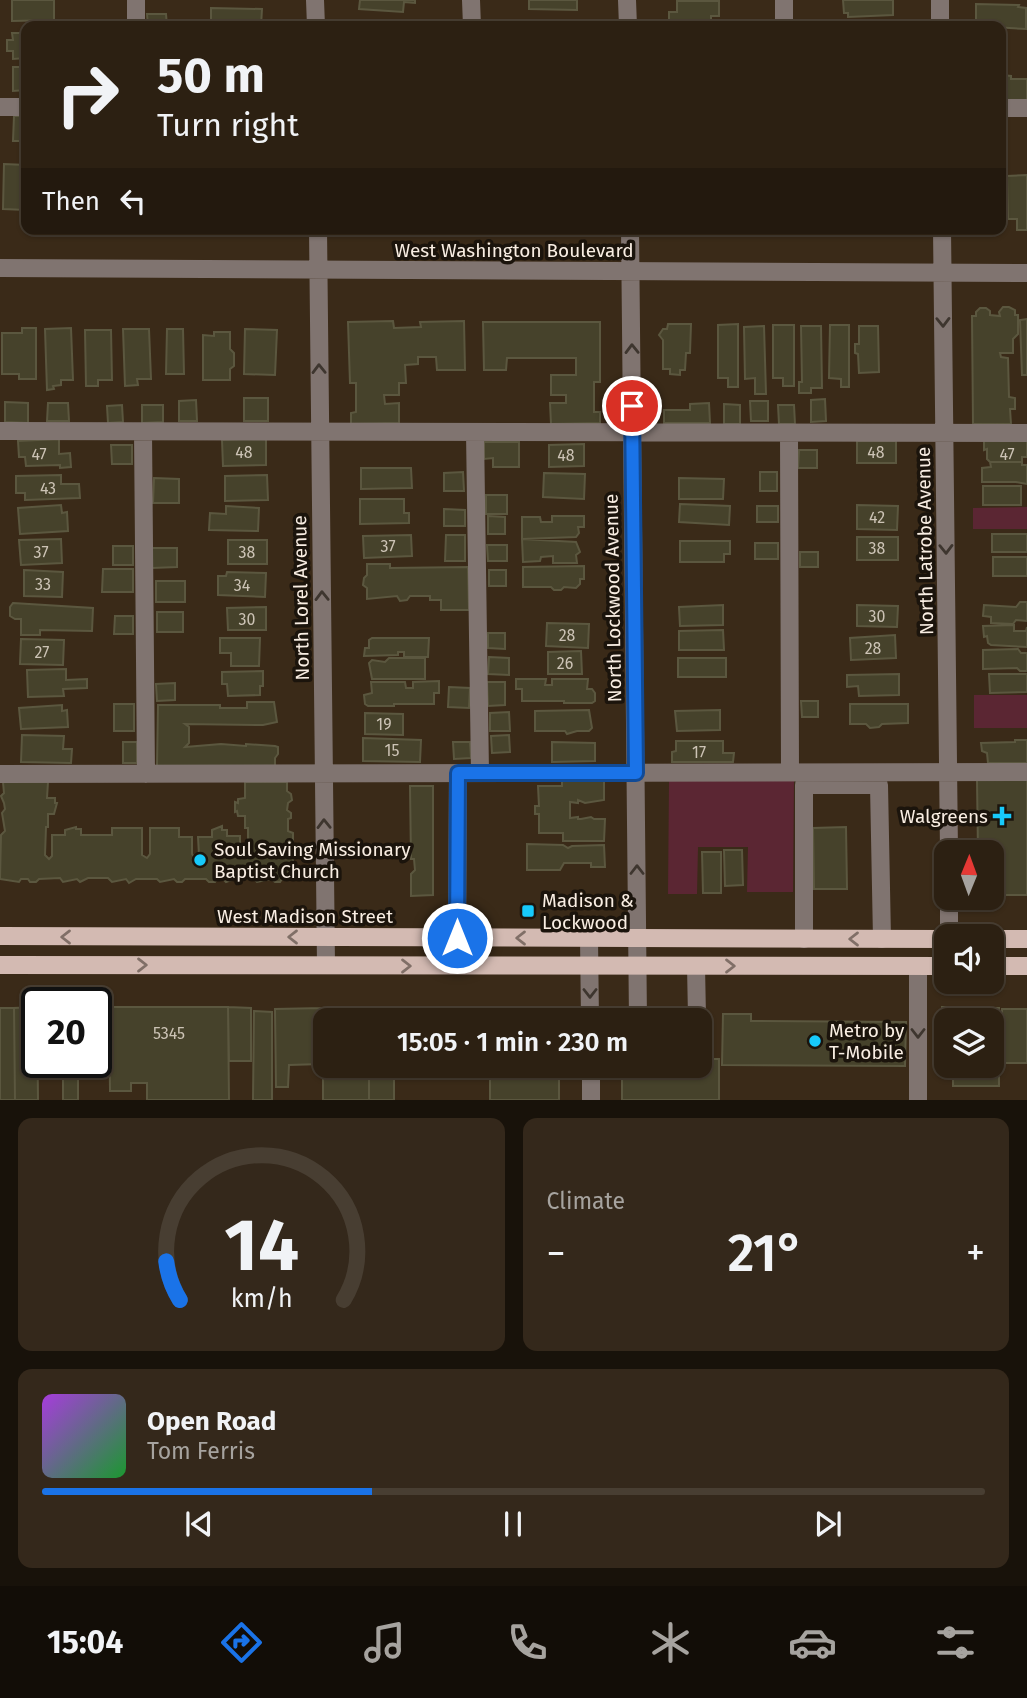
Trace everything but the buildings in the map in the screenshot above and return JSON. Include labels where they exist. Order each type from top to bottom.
[{"type":"main road","name":"West Madison Street","points":[[0,936],[934,938]]},
{"type":"main road","points":[[1004,939],[1027,939]]},
{"type":"main road","points":[[0,965],[934,966]]},
{"type":"main road","points":[[1004,966],[1027,966]]},
{"type":"street","points":[[136,0],[136,21]]},
{"type":"street","points":[[315,0],[316,21]]},
{"type":"street","points":[[471,0],[472,21]]},
{"type":"street","points":[[627,0],[628,21]]},
{"type":"street","points":[[783,0],[784,21]]},
{"type":"street","points":[[940,0],[940,21]]},
{"type":"street","points":[[0,107],[21,107]]},
{"type":"street","points":[[1006,108],[1027,108]]},
{"type":"street","name":"North Lorel Avenue","points":[[318,235],[326,965]]},
{"type":"street","name":"North Lockwood Avenue","points":[[630,235],[638,1008]]},
{"type":"street","name":"North Latrobe Avenue","points":[[942,235],[949,840]]},
{"type":"street","name":"West Washington Boulevard","points":[[0,268],[1027,273]]},
{"type":"street","points":[[0,431],[1027,433]]},
{"type":"street","points":[[143,432],[146,774]]},
{"type":"street","points":[[475,432],[480,773]]},
{"type":"street","points":[[789,433],[790,772]]},
{"type":"street","points":[[0,774],[1027,772]]},
{"type":"street","points":[[457,938],[458,773]]},
{"type":"street","points":[[804,939],[804,785],[879,785],[882,939]]},
{"type":"street","points":[[589,938],[590,1008]]},
{"type":"street","points":[[696,966],[696,1008]]},
{"type":"street","points":[[918,966],[918,1100]]},
{"type":"street","points":[[590,1078],[591,1100]]},
{"type":"shaded area","points":[[1027,507],[1027,529],[973,529],[973,508]]},
{"type":"shaded area","points":[[974,695],[1027,695],[1027,728],[974,728]]},
{"type":"shaded area","points":[[669,780],[794,781],[793,892],[747,892],[748,847],[698,847],[697,894],[668,894]]},
{"type":"place","name":"Walgreens","points":[[1002,816]]},
{"type":"place","name":"Soul Saving Missionary Baptist Church","points":[[200,860]]},
{"type":"place","name":"Madison & Lockwood","points":[[528,911]]},
{"type":"place","name":"Metro by T-Mobile","points":[[815,1041]]},
{"type":"route","points":[[457,938],[458,773],[636,773],[632,406]]}]
